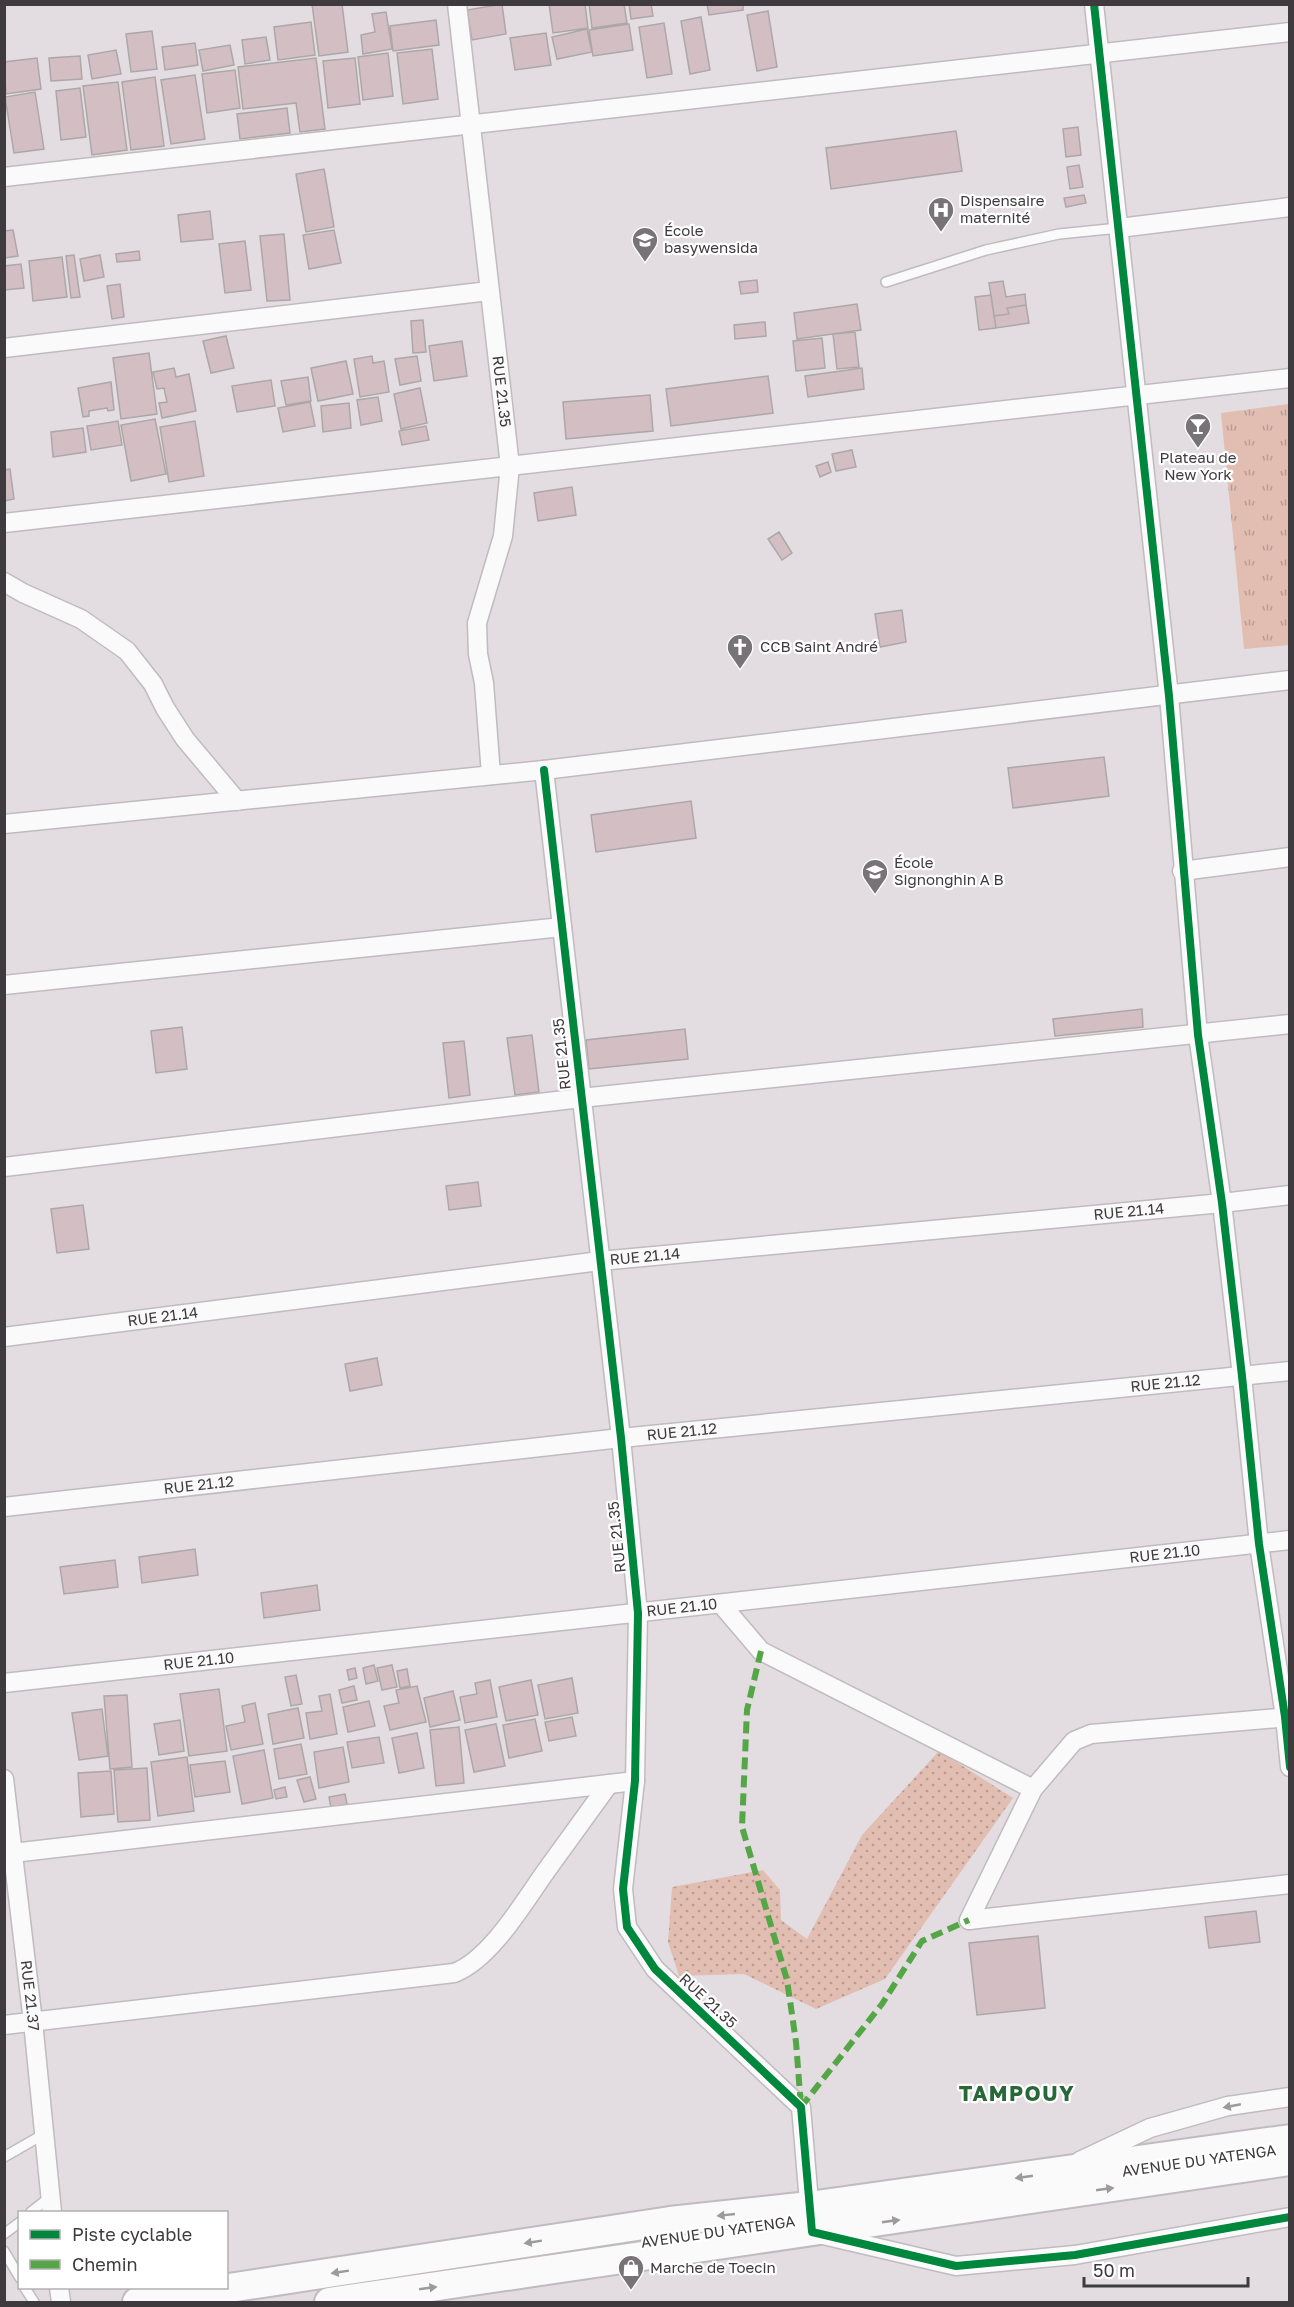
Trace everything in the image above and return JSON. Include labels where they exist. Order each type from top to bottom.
[{"type":"main road","name":"AVENUE DU YATENGA","points":[[328,2302],[810,2219],[1055,2172],[1290,2139]]},
{"type":"main road","name":"AVENUE DU YATENGA","points":[[228,2288],[670,2221],[810,2219],[1290,2161]]},
{"type":"main road","name":"AVENUE DU YATENGA","points":[[137,2302],[223,2289]]},
{"type":"street","name":"RUE 21.35","points":[[457,4],[510,466],[503,536],[477,623],[491,775]]},
{"type":"street","points":[[1094,4],[1169,696],[1182,871],[1198,1035],[1222,1203],[1259,1544],[1287,1717],[1290,1767]]},
{"type":"street","points":[[4,177],[1290,32]]},
{"type":"street","points":[[1119,228],[1290,207]]},
{"type":"street","points":[[4,348],[489,291]]},
{"type":"street","points":[[4,524],[1290,378]]},
{"type":"street","points":[[4,582],[81,619],[127,651],[153,684],[185,739],[237,801]]},
{"type":"street","points":[[4,824],[544,770],[1290,680]]},
{"type":"street","name":"RUE 21.35","points":[[544,770],[621,1438],[638,1613],[635,1781],[623,1889],[627,1927],[655,1969],[801,2107],[810,2219]]},
{"type":"street","points":[[1182,871],[1290,857]]},
{"type":"street","points":[[4,985],[562,927]]},
{"type":"street","points":[[4,1167],[581,1098],[1290,1024]]},
{"type":"street","name":"RUE 21.14","points":[[4,1337],[600,1261],[1290,1195]]},
{"type":"street","name":"RUE 21.12","points":[[4,1507],[621,1438],[1290,1371]]},
{"type":"street","name":"RUE 21.10","points":[[4,1683],[1290,1540]]},
{"type":"street","points":[[721,1604],[761,1651],[1033,1789]]},
{"type":"street","points":[[1287,1717],[1090,1734],[1074,1741],[1033,1789],[969,1920],[1290,1884]]},
{"type":"street","name":"RUE 21.37","points":[[4,1779],[9,1854],[33,2022],[51,2204]]},
{"type":"street","points":[[9,1854],[635,1781]]},
{"type":"street","points":[[4,2025],[464,1970],[504,1930],[609,1785]]},
{"type":"street","points":[[1055,2172],[1150,2128],[1228,2106],[1290,2097]]},
{"type":"street","points":[[810,2219],[956,2266],[1075,2255],[1290,2217]]},
{"type":"lane","points":[[886,282],[986,250],[1059,234],[1119,228]]},
{"type":"lane","points":[[4,2157],[44,2134]]},
{"type":"lane","points":[[34,2211],[51,2204]]},
{"type":"lane","points":[[4,2234],[18,2224]]},
{"type":"lane","points":[[4,2251],[18,2275]]},
{"type":"lane","points":[[26,2289],[34,2302]]},
{"type":"green space","points":[[1289,404],[1289,645],[1244,649],[1221,413]]},
{"type":"green space","points":[[939,1751],[1013,1798],[885,1979],[816,2009],[744,1974],[679,1976],[668,1942],[672,1887],[763,1870],[780,1890],[781,1920],[807,1939],[862,1835]]},
{"type":"building","points":[[312,4],[342,4],[348,52],[319,56]]},
{"type":"building","points":[[502,4],[506,34],[472,40],[467,10]]},
{"type":"building","points":[[549,4],[585,4],[588,28],[553,33]]},
{"type":"building","points":[[589,4],[624,4],[627,23],[592,28]]},
{"type":"building","points":[[629,4],[651,4],[653,16],[631,19]]},
{"type":"building","points":[[707,4],[743,4],[743,10],[709,15]]},
{"type":"building","points":[[768,11],[777,67],[757,71],[747,15]]},
{"type":"building","points":[[386,12],[392,49],[363,54],[361,35],[375,32],[372,14]]},
{"type":"building","points":[[701,17],[710,70],[690,74],[681,21]]},
{"type":"building","points":[[436,20],[439,45],[393,51],[390,26]]},
{"type":"building","points":[[311,22],[315,55],[278,60],[274,27]]},
{"type":"building","points":[[664,23],[672,74],[647,78],[639,27]]},
{"type":"building","points":[[629,24],[633,50],[593,56],[589,30]]},
{"type":"building","points":[[587,29],[592,52],[557,59],[552,37]]},
{"type":"building","points":[[152,31],[157,69],[131,72],[126,34]]},
{"type":"building","points":[[546,33],[551,65],[515,70],[510,38]]},
{"type":"building","points":[[266,37],[270,60],[245,64],[242,40]]},
{"type":"building","points":[[195,43],[198,65],[165,70],[162,47]]},
{"type":"building","points":[[230,45],[234,65],[203,71],[199,50]]},
{"type":"building","points":[[432,49],[438,99],[403,104],[397,53]]},
{"type":"building","points":[[116,50],[121,74],[92,79],[88,55]]},
{"type":"building","points":[[388,53],[393,96],[363,100],[358,57]]},
{"type":"building","points":[[80,56],[82,79],[51,81],[49,58]]},
{"type":"building","points":[[37,58],[41,89],[6,94],[4,62]]},
{"type":"building","points":[[316,58],[325,129],[300,132],[296,103],[243,109],[238,67]]},
{"type":"building","points":[[355,58],[360,104],[328,108],[323,61]]},
{"type":"building","points":[[235,70],[240,108],[207,113],[202,74]]},
{"type":"building","points":[[195,75],[205,139],[171,144],[161,80]]},
{"type":"building","points":[[155,77],[164,146],[131,150],[122,82]]},
{"type":"building","points":[[118,82],[127,150],[92,155],[83,86]]},
{"type":"building","points":[[80,88],[86,137],[61,140],[56,91]]},
{"type":"building","points":[[35,92],[44,149],[14,153],[5,97]]},
{"type":"building","points":[[287,108],[290,133],[240,139],[237,114]]},
{"type":"building","points":[[1078,127],[1081,155],[1066,157],[1063,129]]},
{"type":"building","points":[[956,131],[962,171],[831,189],[826,148]]},
{"type":"building","points":[[1079,165],[1083,187],[1070,189],[1067,167]]},
{"type":"building","points":[[324,169],[334,227],[306,232],[296,174]]},
{"type":"building","points":[[1084,195],[1086,203],[1066,207],[1064,198]]},
{"type":"building","points":[[210,211],[213,239],[181,242],[178,215]]},
{"type":"building","points":[[13,230],[18,256],[4,258],[4,231]]},
{"type":"building","points":[[334,230],[341,263],[309,269],[303,235]]},
{"type":"building","points":[[284,234],[290,300],[267,301],[260,236]]},
{"type":"building","points":[[245,241],[251,290],[225,293],[219,244]]},
{"type":"building","points":[[139,251],[140,260],[117,262],[116,254]]},
{"type":"building","points":[[74,255],[80,297],[71,298],[66,256]]},
{"type":"building","points":[[100,255],[104,277],[84,281],[80,259]]},
{"type":"building","points":[[62,257],[67,297],[33,301],[29,261]]},
{"type":"building","points":[[21,264],[24,288],[4,290],[4,266]]},
{"type":"building","points":[[757,280],[758,292],[741,294],[739,282]]},
{"type":"building","points":[[1003,281],[1006,297],[1025,294],[1026,305],[1007,308],[1009,314],[994,316],[989,283]]},
{"type":"building","points":[[120,284],[124,317],[112,319],[107,286]]},
{"type":"building","points":[[991,295],[996,328],[979,330],[975,297]]},
{"type":"building","points":[[857,304],[861,330],[797,339],[794,313]]},
{"type":"building","points":[[1026,305],[1029,323],[996,328],[994,316],[1009,314],[1007,308]]},
{"type":"building","points":[[423,320],[426,352],[413,353],[411,321]]},
{"type":"building","points":[[765,322],[766,336],[735,339],[734,325]]},
{"type":"building","points":[[855,332],[859,367],[837,369],[833,334]]},
{"type":"building","points":[[226,336],[234,368],[211,373],[203,341]]},
{"type":"building","points":[[822,338],[825,368],[796,371],[793,341]]},
{"type":"building","points":[[462,341],[467,376],[434,381],[429,346]]},
{"type":"building","points":[[149,353],[157,414],[121,419],[113,358]]},
{"type":"building","points":[[372,356],[373,363],[384,361],[389,392],[360,397],[354,359]]},
{"type":"building","points":[[417,356],[421,381],[400,385],[395,359]]},
{"type":"building","points":[[346,361],[353,394],[318,401],[311,368]]},
{"type":"building","points":[[174,368],[176,377],[189,374],[196,411],[162,418],[159,403],[167,402],[164,388],[157,389],[153,372]]},
{"type":"building","points":[[862,368],[864,389],[808,397],[805,376]]},
{"type":"building","points":[[768,376],[773,413],[671,426],[666,389]]},
{"type":"building","points":[[308,377],[311,401],[286,405],[281,381]]},
{"type":"building","points":[[271,380],[275,406],[237,412],[232,386]]},
{"type":"building","points":[[111,382],[114,410],[108,411],[107,408],[89,411],[89,416],[83,417],[78,388]]},
{"type":"building","points":[[420,388],[427,423],[401,429],[394,394]]},
{"type":"building","points":[[650,395],[653,431],[566,439],[563,402]]},
{"type":"building","points":[[378,397],[382,421],[361,425],[357,400]]},
{"type":"building","points":[[310,402],[315,426],[283,432],[278,408]]},
{"type":"building","points":[[349,403],[351,428],[323,432],[321,406]]},
{"type":"building","points":[[155,419],[166,474],[131,481],[121,425]]},
{"type":"building","points":[[118,421],[122,445],[91,450],[87,426]]},
{"type":"building","points":[[195,421],[204,476],[169,482],[160,427]]},
{"type":"building","points":[[426,426],[429,440],[402,445],[399,431]]},
{"type":"building","points":[[83,428],[86,452],[53,457],[51,432]]},
{"type":"building","points":[[852,450],[856,467],[836,471],[832,454]]},
{"type":"building","points":[[828,462],[831,472],[820,477],[816,466]]},
{"type":"building","points":[[10,469],[14,499],[4,501],[4,470]]},
{"type":"building","points":[[572,487],[576,515],[538,521],[534,493]]},
{"type":"building","points":[[779,532],[792,553],[782,560],[768,539]]},
{"type":"building","points":[[902,610],[906,642],[880,647],[875,614]]},
{"type":"building","points":[[1104,757],[1109,796],[1013,808],[1008,768]]},
{"type":"building","points":[[691,801],[696,838],[596,852],[591,815]]},
{"type":"building","points":[[1142,1009],[1143,1027],[1055,1036],[1053,1019]]},
{"type":"building","points":[[182,1027],[187,1069],[156,1073],[151,1031]]},
{"type":"building","points":[[685,1029],[688,1059],[589,1069],[586,1040]]},
{"type":"building","points":[[532,1035],[539,1092],[515,1095],[507,1038]]},
{"type":"building","points":[[464,1041],[470,1095],[449,1098],[443,1043]]},
{"type":"building","points":[[478,1182],[481,1206],[449,1210],[446,1186]]},
{"type":"building","points":[[83,1205],[89,1249],[57,1253],[51,1209]]},
{"type":"building","points":[[377,1358],[382,1385],[350,1391],[345,1364]]},
{"type":"building","points":[[195,1549],[198,1575],[142,1583],[139,1557]]},
{"type":"building","points":[[115,1560],[118,1587],[64,1594],[60,1567]]},
{"type":"building","points":[[317,1585],[320,1610],[264,1618],[261,1593]]},
{"type":"building","points":[[374,1665],[378,1681],[366,1684],[363,1668]]},
{"type":"building","points":[[392,1665],[397,1687],[382,1690],[377,1668]]},
{"type":"building","points":[[355,1668],[357,1678],[349,1680],[347,1670]]},
{"type":"building","points":[[407,1669],[410,1686],[400,1688],[397,1671]]},
{"type":"building","points":[[296,1675],[302,1704],[291,1706],[285,1677]]},
{"type":"building","points":[[572,1678],[578,1713],[545,1719],[538,1685]]},
{"type":"building","points":[[490,1680],[497,1717],[465,1723],[460,1697],[477,1694],[475,1683]]},
{"type":"building","points":[[531,1680],[538,1715],[506,1721],[499,1687]]},
{"type":"building","points":[[354,1686],[357,1700],[342,1703],[339,1690]]},
{"type":"building","points":[[417,1686],[426,1722],[390,1730],[384,1706],[399,1703],[396,1690]]},
{"type":"building","points":[[219,1689],[227,1751],[189,1756],[180,1694]]},
{"type":"building","points":[[453,1691],[460,1720],[430,1727],[424,1698]]},
{"type":"building","points":[[330,1694],[337,1734],[310,1739],[306,1713],[322,1711],[319,1696]]},
{"type":"building","points":[[127,1695],[132,1767],[110,1769],[104,1696]]},
{"type":"building","points":[[369,1701],[375,1726],[348,1732],[343,1707]]},
{"type":"building","points":[[255,1703],[263,1744],[231,1750],[226,1726],[245,1722],[242,1706]]},
{"type":"building","points":[[298,1708],[304,1738],[273,1744],[268,1714]]},
{"type":"building","points":[[102,1709],[108,1756],[79,1760],[72,1713]]},
{"type":"building","points":[[572,1717],[576,1736],[549,1741],[545,1722]]},
{"type":"building","points":[[535,1719],[542,1751],[509,1758],[503,1725]]},
{"type":"building","points":[[180,1720],[184,1751],[159,1755],[154,1724]]},
{"type":"building","points":[[496,1724],[505,1766],[474,1772],[465,1730]]},
{"type":"building","points":[[459,1727],[464,1783],[436,1786],[430,1730]]},
{"type":"building","points":[[417,1733],[424,1768],[399,1773],[392,1738]]},
{"type":"building","points":[[379,1737],[384,1763],[352,1768],[347,1742]]},
{"type":"building","points":[[301,1744],[307,1774],[279,1779],[274,1749]]},
{"type":"building","points":[[343,1747],[349,1782],[319,1788],[314,1752]]},
{"type":"building","points":[[264,1750],[273,1798],[242,1804],[233,1756]]},
{"type":"building","points":[[187,1757],[194,1811],[158,1816],[151,1762]]},
{"type":"building","points":[[225,1761],[230,1792],[195,1797],[190,1765]]},
{"type":"building","points":[[147,1768],[150,1820],[118,1822],[114,1770]]},
{"type":"building","points":[[111,1771],[114,1814],[81,1817],[78,1773]]},
{"type":"building","points":[[310,1777],[316,1799],[304,1802],[297,1780]]},
{"type":"building","points":[[285,1787],[287,1797],[276,1799],[274,1790]]},
{"type":"building","points":[[345,1794],[347,1804],[331,1808],[329,1797]]},
{"type":"building","points":[[1256,1911],[1260,1942],[1209,1948],[1205,1917]]},
{"type":"building","points":[[1038,1936],[1045,2008],[977,2015],[969,1943]]},
{"type":"marked path","points":[[761,1651],[747,1710],[742,1827],[787,1980],[796,2042],[801,2107]]},
{"type":"marked path","points":[[801,2107],[882,2004],[922,1941],[969,1920]]},
{"type":"cycle path","points":[[1094,4],[1169,696],[1198,1035],[1222,1203],[1259,1544],[1285,1717],[1290,1767]]},
{"type":"cycle path","points":[[544,770],[621,1438],[638,1613],[635,1781],[623,1889],[627,1927],[655,1969],[801,2107],[812,2232],[956,2266],[1075,2255],[1290,2217]]},
{"type":"place","name":"Dispensaire maternité","points":[[941,233]]},
{"type":"place","name":"École basywensida","points":[[645,263]]},
{"type":"place","name":"Plateau de New York","points":[[1198,449]]},
{"type":"place","name":"CCB Saint André","points":[[740,670]]},
{"type":"place","name":"École Signonghin A B","points":[[875,895]]},
{"type":"place","name":"Marche de Toecin","points":[[631,2291]]},
{"type":"district","name":"TAMPOUY","points":[[1017,2094]]}]
